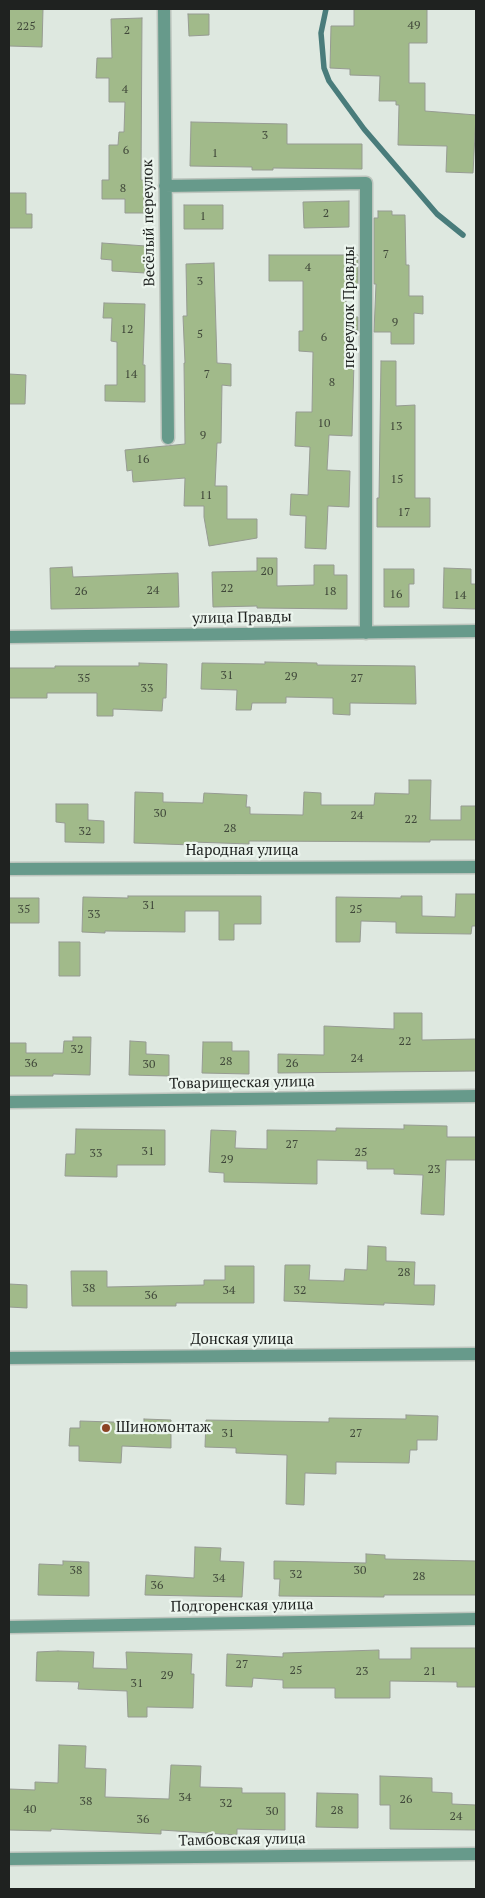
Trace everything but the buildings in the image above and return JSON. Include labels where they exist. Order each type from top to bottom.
[{"type":"street","name":"Весёлый переулок","points":[[164,9],[164,186],[168,438]]},
{"type":"street","name":"переулок Правды","points":[[164,186],[366,183],[366,633]]},
{"type":"street","name":"улица Правды","points":[[9,637],[476,631]]},
{"type":"street","name":"Народная улица","points":[[9,868],[476,867]]},
{"type":"street","name":"Товарищеская улица","points":[[9,1102],[476,1096]]},
{"type":"street","name":"Донская улица","points":[[9,1358],[476,1354]]},
{"type":"street","name":"Подгоренская улица","points":[[9,1627],[476,1619]]},
{"type":"street","name":"Тамбовская улица","points":[[9,1859],[476,1854]]},
{"type":"waterway","points":[[326,9],[321,33],[324,68],[329,81],[364,129],[437,214],[463,235]]},
{"type":"place","name":"Шиномонтаж","points":[[106,1428]]}]
